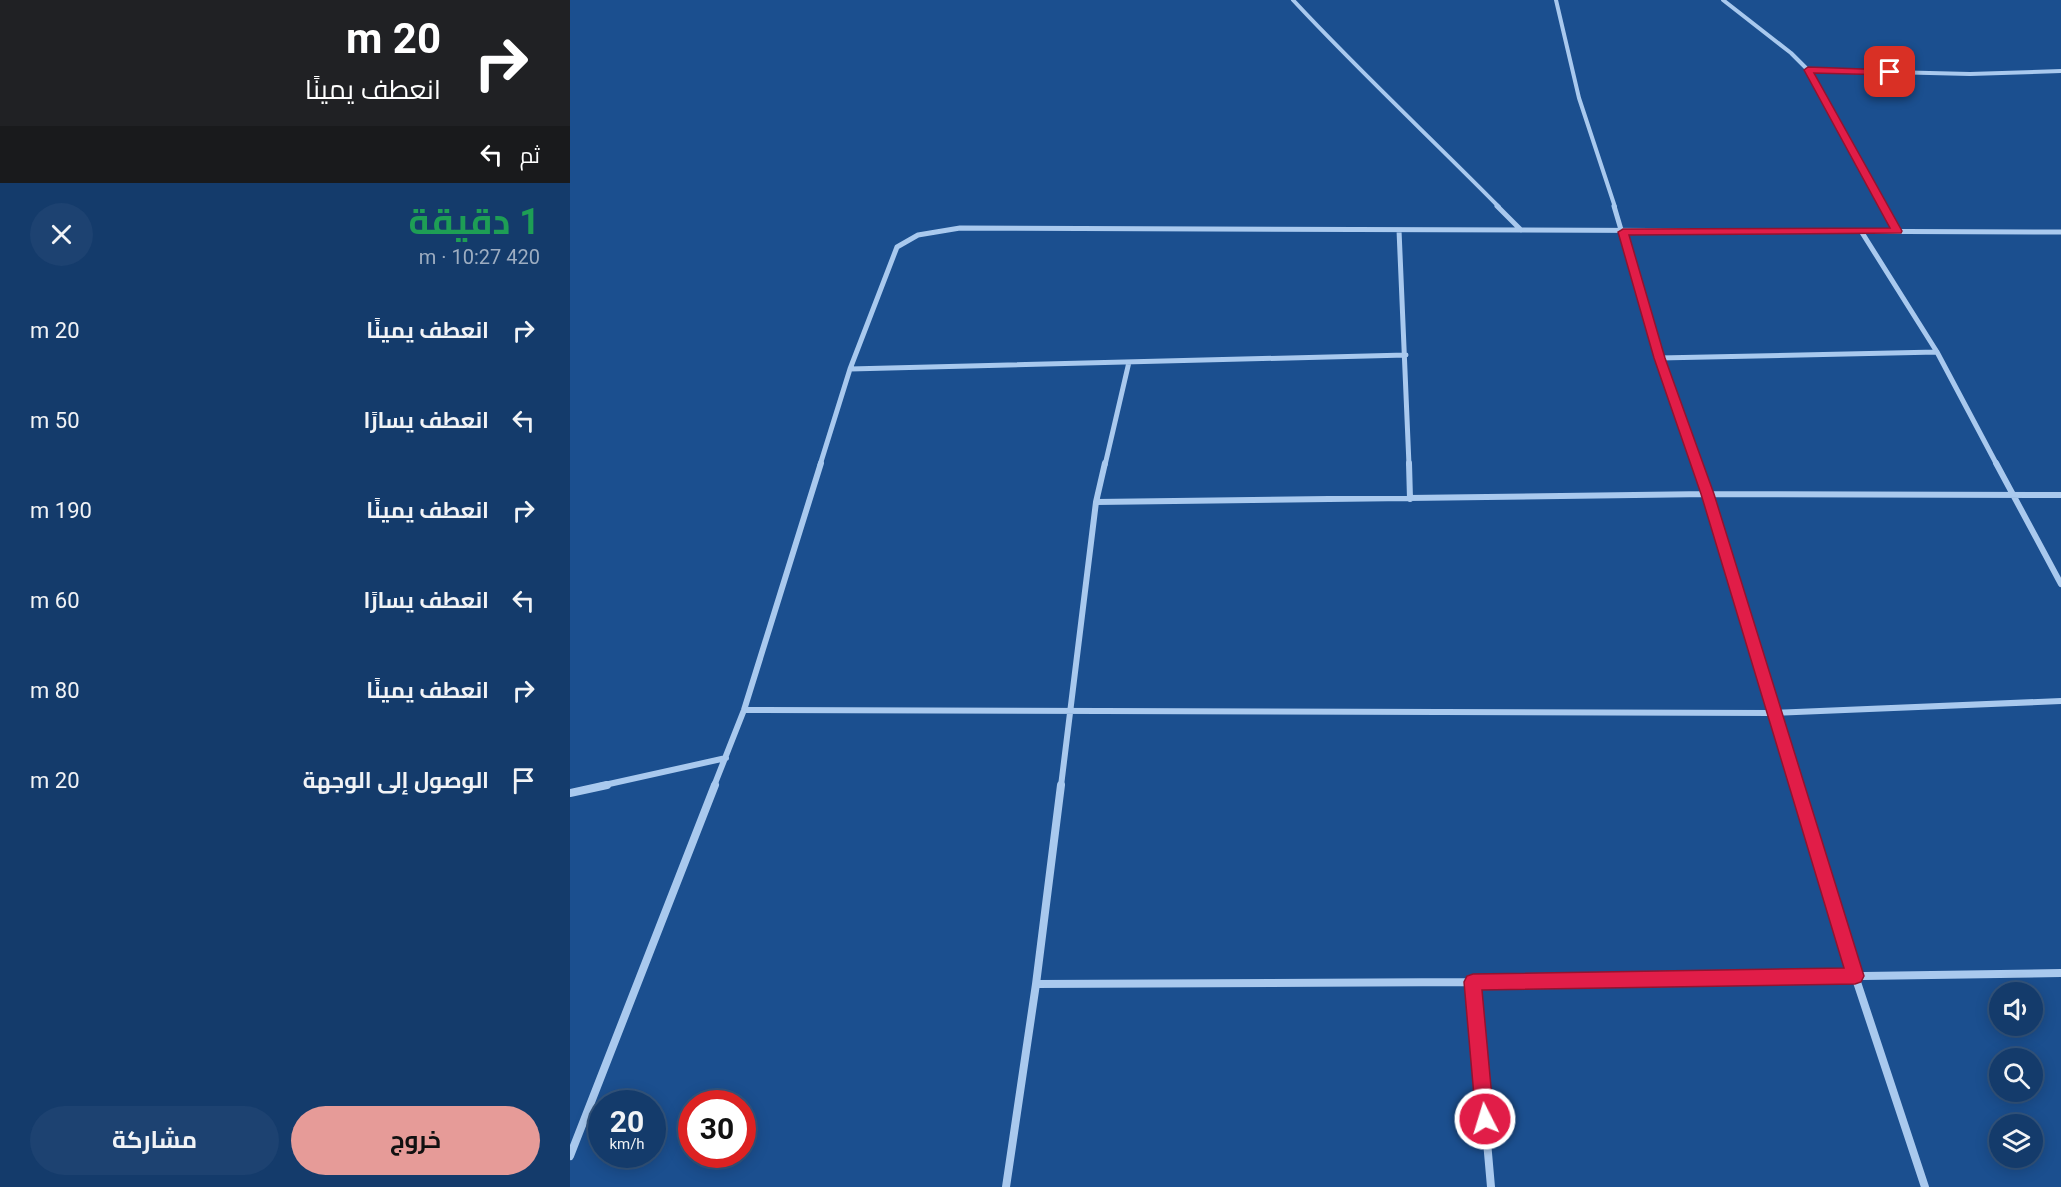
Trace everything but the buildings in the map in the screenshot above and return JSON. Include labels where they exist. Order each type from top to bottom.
[{"type":"street","points":[[1293,0],[1362,74],[1396,103],[1521,230]]},
{"type":"street","points":[[1556,0],[1579,98],[1623,232],[1659,358],[1708,494],[1855,976],[1925,1187]]},
{"type":"street","points":[[1723,0],[1791,52],[1808,70],[1897,231]]},
{"type":"street","points":[[1808,70],[1970,74],[2061,71]]},
{"type":"street","points":[[570,1156],[744,710],[850,369],[897,247],[918,235],[960,228],[2061,232]]},
{"type":"street","points":[[1398,230],[1406,355],[1410,499]]},
{"type":"street","points":[[1860,231],[1937,352],[2061,584]]},
{"type":"street","points":[[1659,358],[1937,352]]},
{"type":"street","points":[[850,369],[1406,355]]},
{"type":"street","points":[[1006,1187],[1036,984],[1096,502],[1129,362]]},
{"type":"street","points":[[1096,502],[1708,494],[2061,495]]},
{"type":"street","points":[[744,710],[1773,713],[2061,701]]},
{"type":"street","points":[[570,793],[726,758]]},
{"type":"street","points":[[1036,984],[1473,982],[2061,973]]},
{"type":"street","points":[[1473,982],[1491,1187]]},
{"type":"route","points":[[1485,1119],[1473,982],[1855,976],[1708,494],[1659,358],[1623,232],[1897,231],[1808,70],[1890,72]]}]
